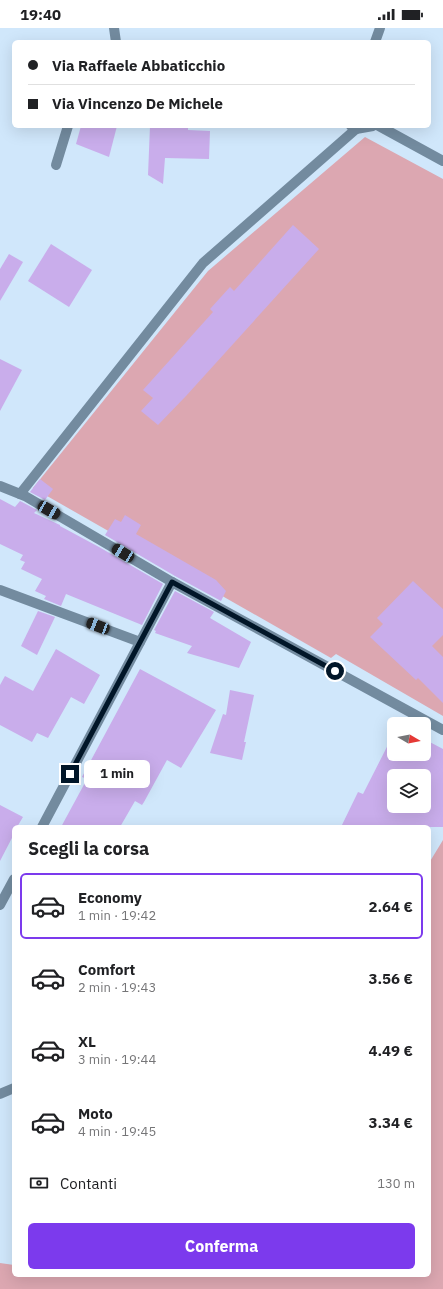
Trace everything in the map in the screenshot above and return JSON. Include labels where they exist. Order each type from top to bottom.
[{"type":"street","points":[[114,28],[116,40]]},
{"type":"street","points":[[376,40],[380,28]]},
{"type":"street","points":[[56,165],[67,128]]},
{"type":"street","points":[[20,494],[203,263],[353,128]]},
{"type":"street","points":[[383,128],[443,161]]},
{"type":"street","points":[[0,486],[32,500],[172,582],[443,730]]},
{"type":"street","points":[[43,825],[172,582]]},
{"type":"street","points":[[0,590],[140,642]]},
{"type":"street","points":[[0,905],[12,883]]},
{"type":"street","points":[[0,1094],[12,1089]]},
{"type":"shaded area","points":[[365,137],[443,179],[443,716],[336,654],[331,658],[33,488],[208,271]]},
{"type":"shaded area","points":[[443,840],[443,1289],[0,1289],[0,1263],[12,1265],[12,1277],[431,1277],[431,860]]},
{"type":"building","points":[[80,128],[116,128],[109,157],[76,144]]},
{"type":"building","points":[[150,128],[188,128],[188,130],[210,131],[209,159],[165,158],[163,184],[148,175]]},
{"type":"building","points":[[293,225],[319,249],[158,425],[141,411],[153,398],[143,390],[213,312],[210,309],[230,287],[234,291]]},
{"type":"building","points":[[51,244],[92,270],[69,307],[28,281]]},
{"type":"building","points":[[9,254],[23,262],[0,301],[0,269]]},
{"type":"building","points":[[0,359],[22,370],[0,411]]},
{"type":"building","points":[[40,479],[53,489],[45,500],[30,492]]},
{"type":"building","points":[[0,499],[15,507],[20,501],[22,502],[37,510],[34,513],[60,525],[163,584],[142,625],[66,594],[61,606],[44,599],[46,596],[35,591],[42,579],[21,569],[25,562],[20,560],[23,555],[0,544]]},
{"type":"building","points":[[125,515],[141,525],[136,534],[216,580],[226,591],[221,601],[105,535],[115,519],[121,522]]},
{"type":"building","points":[[413,581],[443,609],[443,635],[432,646],[443,657],[443,703],[418,678],[416,680],[370,637],[383,624],[377,618]]},
{"type":"building","points":[[175,591],[214,612],[210,618],[251,642],[239,668],[187,653],[192,646],[155,633],[156,631],[154,630]]},
{"type":"building","points":[[38,611],[55,617],[37,655],[21,646]]},
{"type":"building","points":[[56,649],[100,675],[84,704],[71,697],[48,738],[37,733],[32,742],[0,725],[0,685],[5,676],[33,691]]},
{"type":"building","points":[[140,669],[216,710],[181,768],[167,760],[142,805],[135,801],[121,825],[62,825],[87,779],[82,777]]},
{"type":"building","points":[[230,690],[254,695],[244,742],[246,742],[242,760],[210,753],[223,714],[226,715]]},
{"type":"building","points":[[431,743],[443,749],[443,827],[431,827],[431,825],[342,825],[358,792],[363,794],[387,747],[387,761],[431,761]]},
{"type":"building","points":[[0,805],[23,817],[18,825],[12,825],[12,838],[0,861]]},
{"type":"route","points":[[70,774],[172,582],[335,671]]}]
